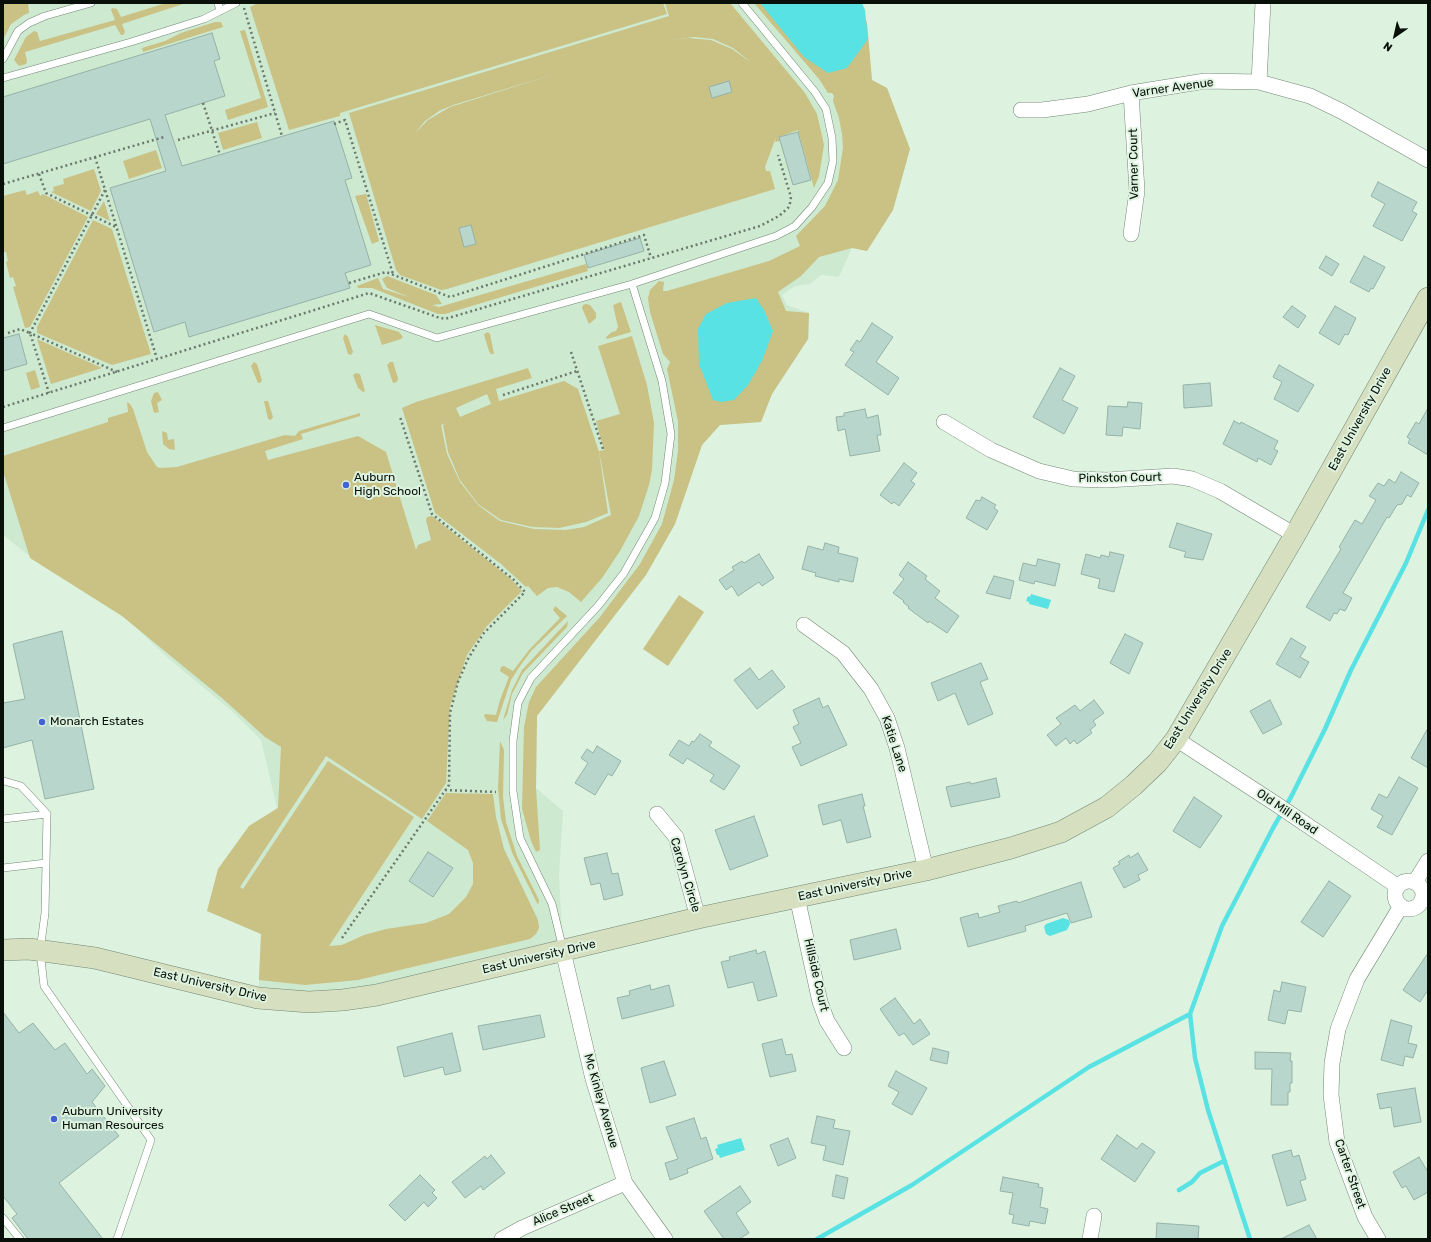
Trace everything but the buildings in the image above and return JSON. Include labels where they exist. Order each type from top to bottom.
[{"type":"main road","name":"East University Drive","points":[[3,950],[40,951],[95,958],[258,998],[309,1002],[377,995],[698,918],[926,870],[1011,848],[1061,832],[1107,807],[1134,785],[1158,762],[1176,740],[1295,535],[1428,298]]},
{"type":"street","points":[[1259,82],[1263,3]]},
{"type":"street","name":"Varner Avenue","points":[[1021,110],[1042,110],[1088,104],[1130,93],[1205,81],[1259,82],[1310,96],[1341,111],[1428,160]]},
{"type":"street","name":"Varner Court","points":[[1130,93],[1137,191],[1131,234]]},
{"type":"street","name":"Pinkston Court","points":[[944,422],[991,450],[1039,471],[1073,479],[1107,480],[1173,476],[1192,479],[1220,491],[1295,535]]},
{"type":"street","name":"Katie Lane","points":[[804,625],[843,653],[871,689],[887,718],[897,748],[926,870]]},
{"type":"street","name":"Old Mill Road","points":[[1176,740],[1276,804],[1397,886]]},
{"type":"street","name":"Carolyn Circle","points":[[657,814],[676,837],[698,918]]},
{"type":"street","points":[[1415,882],[1428,861]]},
{"type":"street","points":[[1408,880],[1415,882],[1422,889],[1424,905],[1412,908],[1401,906],[1395,899],[1395,890],[1397,886],[1408,880]]},
{"type":"street","name":"Hillside Court","points":[[797,897],[820,1002],[827,1021],[844,1048]]},
{"type":"street","name":"Carter Street","points":[[1378,1239],[1365,1217],[1337,1142],[1332,1095],[1332,1063],[1338,1030],[1357,979],[1401,906]]},
{"type":"street","name":"Mc Kinley Avenue","points":[[563,951],[593,1079],[625,1183],[664,1239]]},
{"type":"street","name":"Alice Street","points":[[502,1239],[522,1228],[625,1183]]},
{"type":"street","points":[[1090,1239],[1094,1216]]},
{"type":"lane","points":[[3,59],[18,31],[30,23],[45,16],[91,3]]},
{"type":"lane","points":[[218,3],[220,11]]},
{"type":"lane","points":[[3,78],[131,42],[204,19],[236,3]]},
{"type":"lane","points":[[3,428],[369,314],[437,338],[632,284],[776,236],[794,226],[812,207],[828,183],[833,161],[826,109],[816,92],[742,3]]},
{"type":"lane","points":[[563,951],[552,904],[520,838],[513,791],[513,737],[518,703],[532,678],[598,606],[624,573],[655,518],[666,483],[671,434],[662,381],[632,284]]},
{"type":"lane","points":[[4,781],[21,786],[47,814],[45,913],[40,951],[44,986],[151,1140],[118,1239]]},
{"type":"lane","points":[[3,820],[47,814]]},
{"type":"lane","points":[[3,868],[46,862]]},
{"type":"lane","points":[[3,1218],[20,1239]]},
{"type":"path","points":[[243,3],[282,136]]},
{"type":"path","points":[[203,103],[220,155]]},
{"type":"path","points":[[178,140],[276,113]]},
{"type":"path","points":[[334,124],[345,120],[393,274]]},
{"type":"path","points":[[3,184],[164,137]]},
{"type":"path","points":[[3,407],[369,293],[445,319],[760,226],[788,208],[791,197],[778,155]]},
{"type":"path","points":[[95,157],[157,359]]},
{"type":"path","points":[[39,174],[46,193],[116,227]]},
{"type":"path","points":[[49,393],[30,333],[105,190]]},
{"type":"path","points":[[349,283],[386,272],[450,297],[644,235],[651,258]]},
{"type":"path","points":[[8,333],[20,329],[117,372]]},
{"type":"path","points":[[571,352],[603,449]]},
{"type":"path","points":[[502,395],[577,371]]},
{"type":"path","points":[[342,938],[449,785],[450,713],[458,682],[468,659],[483,634],[525,592],[514,580],[432,514],[400,417]]},
{"type":"path","points":[[445,790],[496,792]]},
{"type":"shaded area","name":"Auburn High School","points":[[3,3],[858,3],[867,23],[872,80],[887,88],[910,149],[893,210],[867,251],[852,248],[839,277],[821,275],[810,284],[795,286],[782,295],[787,305],[809,313],[809,338],[772,394],[761,422],[720,425],[702,445],[675,524],[646,575],[537,716],[536,788],[563,811],[559,875],[563,951],[377,995],[258,998],[261,934],[207,911],[218,869],[249,826],[277,808],[261,740],[232,711],[168,658],[127,619],[37,562],[3,535]]},
{"type":"shaded area","points":[[3,3],[28,3],[29,13],[11,24],[3,40]]},
{"type":"shaded area","points":[[166,3],[186,3],[122,24],[125,32],[123,35],[121,35],[115,25],[25,52],[27,61],[26,64],[19,66],[14,60],[26,37],[34,31],[37,32],[40,41],[115,20],[111,10],[112,8],[117,9],[121,17]]},
{"type":"shaded area","points":[[258,3],[663,3],[667,14],[340,113],[340,116],[289,130],[250,7]]},
{"type":"shaded area","points":[[665,3],[730,3],[805,93],[817,114],[824,145],[819,176],[814,188],[798,130],[779,137],[780,141],[775,142],[776,137],[765,167],[766,171],[770,171],[775,189],[447,289],[441,290],[400,275],[396,270],[349,113],[669,16]],"holes":[[[694,37],[713,39],[733,48],[752,63],[732,49],[711,40],[688,38],[664,41]],[[558,73],[450,107],[428,120],[415,133],[425,121],[439,111],[453,105]]]},
{"type":"shaded area","points":[[754,3],[857,3],[867,23],[872,80],[887,88],[910,149],[893,210],[867,251],[852,248],[819,257],[801,276],[778,292],[786,311],[809,313],[808,339],[772,394],[761,422],[720,425],[702,445],[675,524],[646,575],[537,716],[536,788],[540,850],[536,852],[531,841],[522,809],[524,727],[529,702],[536,687],[600,617],[640,564],[662,524],[674,480],[678,451],[678,421],[667,369],[670,362],[663,354],[650,312],[648,298],[650,290],[659,281],[664,282],[663,291],[667,291],[769,261],[800,246],[796,236],[825,206],[838,180],[843,148],[839,118],[833,101],[834,96],[832,93],[828,93],[819,79]]},
{"type":"shaded area","points":[[215,22],[221,22],[223,27],[143,52],[142,48]]},
{"type":"shaded area","points":[[245,30],[268,107],[228,120],[225,110],[261,98],[240,31]]},
{"type":"shaded area","points":[[257,122],[262,138],[223,150],[218,133]]},
{"type":"shaded area","points":[[156,150],[162,168],[129,179],[123,161]]},
{"type":"shaded area","points":[[94,169],[101,191],[91,211],[51,192],[54,191],[53,187],[64,184],[63,179]]},
{"type":"shaded area","points":[[25,190],[27,195],[38,191],[40,196],[43,194],[88,217],[30,327],[25,328],[13,287],[16,286],[13,277],[10,278],[6,262],[8,261],[6,252],[3,252],[3,196]]},
{"type":"shaded area","points":[[366,194],[379,241],[372,244],[355,196]]},
{"type":"shaded area","points":[[104,201],[110,221],[96,214]]},
{"type":"shaded area","points":[[93,220],[112,229],[151,354],[112,365],[37,333],[37,327]]},
{"type":"shaded area","points":[[586,264],[588,271],[445,314],[438,314],[372,288],[358,288],[357,286],[378,278],[383,289],[409,297],[387,288],[382,279],[387,276],[436,295],[442,304],[432,305],[439,307]]},
{"type":"shaded area","points":[[621,302],[631,332],[607,339],[606,337],[612,332],[616,331],[618,327],[613,305]]},
{"type":"shaded area","points":[[583,305],[590,305],[596,313],[596,318],[589,324],[582,308]]},
{"type":"shaded area","points":[[375,325],[399,332],[403,337],[382,345]]},
{"type":"shaded area","points":[[488,332],[490,334],[494,354],[491,354],[489,351],[485,338],[484,334]]},
{"type":"shaded area","points":[[345,334],[348,337],[353,352],[351,355],[348,354],[343,338]]},
{"type":"shaded area","points":[[632,336],[647,385],[654,423],[652,470],[649,485],[639,516],[620,551],[602,578],[581,602],[569,592],[557,587],[548,588],[537,596],[528,586],[526,587],[501,564],[435,513],[402,408],[416,402],[528,368],[532,378],[496,389],[499,401],[564,381],[578,389],[599,452],[608,513],[586,522],[559,528],[532,527],[501,520],[478,504],[460,480],[448,452],[443,425],[447,423],[441,425],[447,454],[460,482],[478,505],[490,514],[500,521],[534,529],[566,530],[584,527],[611,515],[599,451],[604,450],[596,421],[620,414],[598,346]],"holes":[[[487,394],[491,404],[460,417],[456,408]]]},
{"type":"shaded area","points":[[37,339],[102,368],[51,384]]},
{"type":"shaded area","points":[[254,362],[257,364],[262,380],[260,383],[258,383],[251,366]]},
{"type":"shaded area","points":[[390,362],[393,362],[398,378],[397,382],[393,383],[387,365]]},
{"type":"shaded area","points":[[35,370],[40,387],[31,390],[26,373]]},
{"type":"shaded area","points":[[356,373],[360,374],[365,391],[363,392],[358,388],[353,375]]},
{"type":"shaded area","points":[[158,392],[162,400],[157,403],[159,412],[154,413],[151,401],[154,393]]},
{"type":"shaded area","points":[[264,401],[268,401],[273,417],[271,420],[268,419]]},
{"type":"shaded area","points":[[127,402],[133,409],[147,452],[157,467],[160,468],[177,467],[285,435],[295,436],[299,431],[360,413],[360,416],[301,434],[303,439],[265,451],[268,460],[358,436],[386,452],[416,550],[418,545],[431,540],[426,520],[427,517],[432,516],[511,579],[522,591],[487,626],[467,655],[450,706],[446,783],[422,819],[326,756],[240,887],[243,889],[328,761],[414,817],[329,946],[342,945],[364,935],[386,929],[426,923],[449,914],[466,897],[473,884],[473,863],[468,850],[427,821],[446,793],[493,794],[496,817],[504,849],[538,920],[539,928],[536,934],[530,939],[358,980],[305,985],[259,980],[261,934],[207,911],[218,869],[249,826],[278,808],[281,747],[265,737],[222,698],[122,616],[30,558],[3,471],[3,456],[108,422],[108,418],[128,412]]},
{"type":"shaded area","points":[[162,431],[167,433],[168,440],[174,439],[175,450],[169,449],[163,444]]},
{"type":"shaded area","points":[[679,595],[704,612],[668,666],[643,649]]},
{"type":"shaded area","points":[[555,606],[567,616],[531,651],[520,666],[511,680],[497,722],[487,721],[484,716],[485,714],[496,715],[509,677],[500,671],[501,667],[504,666],[513,671],[529,650],[560,618],[553,610]]},
{"type":"shaded area","points":[[568,621],[567,627],[523,673],[512,694],[507,715],[503,720],[512,690],[522,670]]},
{"type":"shaded area","points":[[500,741],[504,750],[503,797],[506,822],[517,856],[539,900],[538,905],[513,855],[501,819],[498,788]]},
{"type":"water","points":[[760,3],[862,3],[865,10],[868,39],[847,68],[828,73],[804,57]]},
{"type":"water","points":[[756,298],[764,310],[773,331],[762,361],[748,385],[734,400],[721,402],[713,400],[699,364],[698,329],[706,314],[727,303]]},
{"type":"water","points":[[1031,594],[1051,600],[1048,609],[1029,604],[1029,602],[1026,601],[1028,596],[1030,597]]},
{"type":"water","points":[[1063,918],[1069,920],[1070,924],[1067,930],[1050,936],[1046,934],[1044,927],[1046,924]]},
{"type":"water","points":[[741,1138],[745,1150],[720,1158],[719,1155],[717,1155],[715,1149],[718,1148],[717,1145]]},
{"type":"waterway","points":[[817,1239],[912,1185],[1089,1067],[1190,1014],[1222,926],[1273,828],[1291,797],[1325,729],[1351,670],[1406,563],[1428,510]]},
{"type":"waterway","points":[[1190,1014],[1195,1058],[1208,1110],[1250,1239]]},
{"type":"waterway","points":[[1179,1190],[1192,1182],[1200,1173],[1224,1161]]},
{"type":"place","name":"Auburn High School","points":[[346,485]]},
{"type":"place","name":"Monarch Estates","points":[[42,722]]},
{"type":"place","name":"Auburn University Human Resources","points":[[54,1119]]}]
